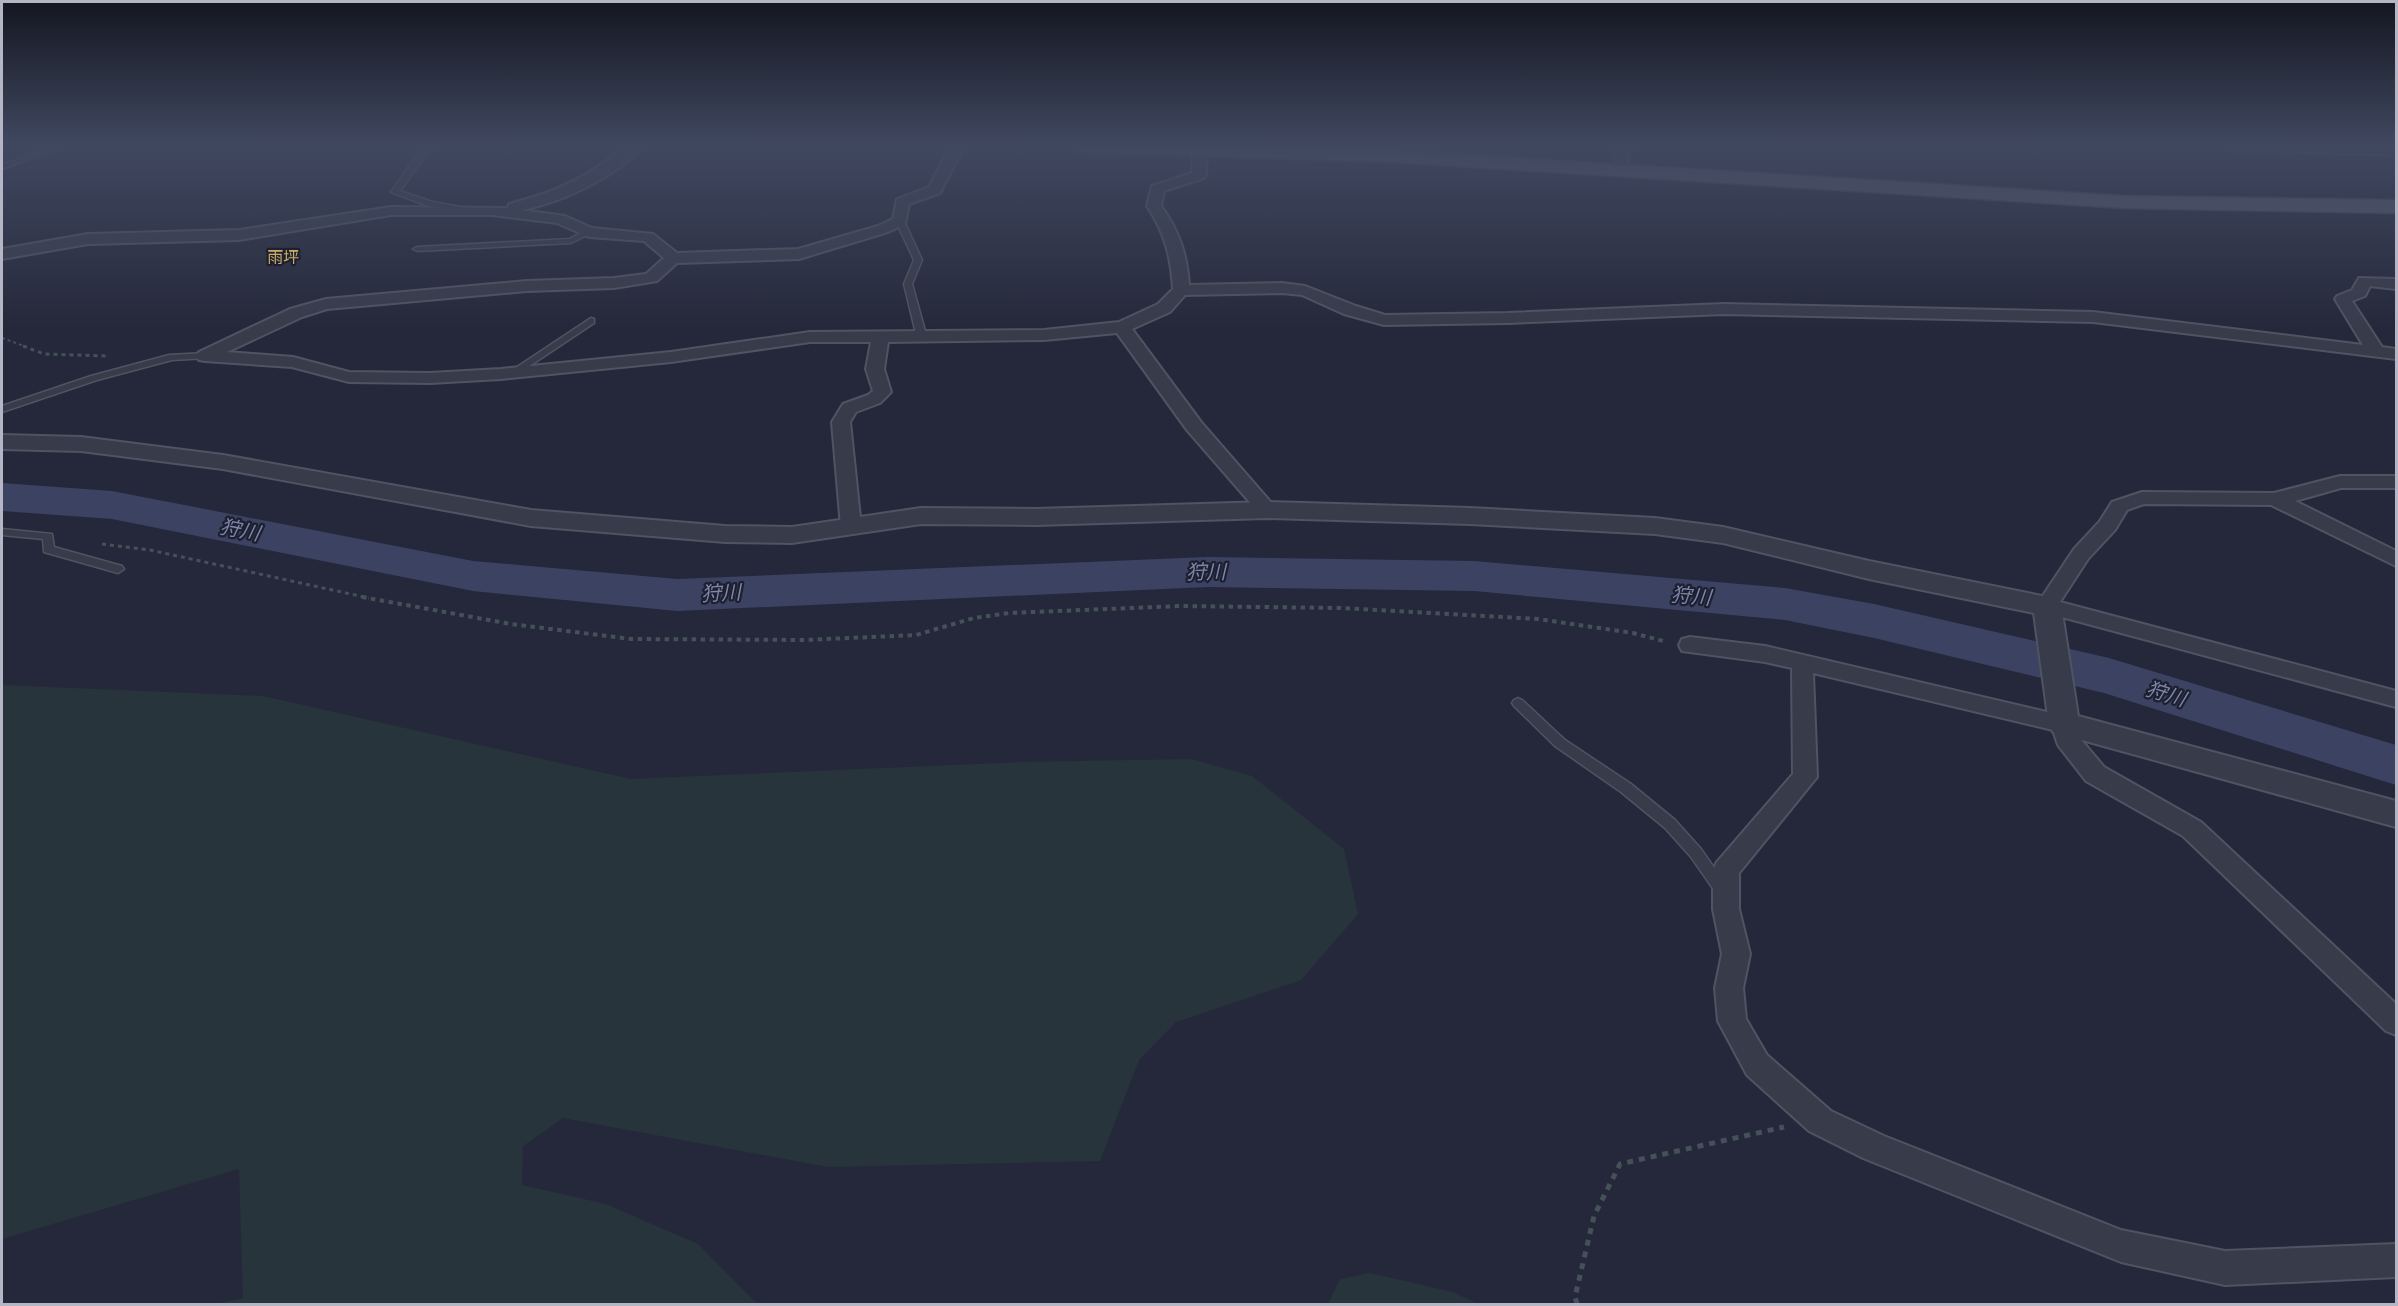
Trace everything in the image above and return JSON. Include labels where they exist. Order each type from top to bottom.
[{"type":"street","points":[[492,211],[519,207]]},
{"type":"street","points":[[205,356],[296,313],[326,304],[526,286],[651,278],[673,258],[799,254],[883,229],[900,221],[901,207]]},
{"type":"street","points":[[1155,207],[1168,227],[1179,255],[1181,290]]},
{"type":"street","points":[[2,254],[107,238],[239,235],[391,211],[492,211],[560,219],[589,232],[648,237],[658,243],[673,258]]},
{"type":"street","points":[[2376,351],[2343,299],[2359,293],[2365,280],[2397,284]]},
{"type":"street","points":[[205,356],[294,362],[349,377],[430,378],[513,373],[745,348],[810,337],[922,338],[1044,335],[1122,327],[1164,308],[1181,290],[1282,288],[1305,291],[1350,310],[1384,320],[1747,309],[2082,317],[2124,319],[2397,354]]},
{"type":"street","points":[[1122,327],[1194,426],[1268,510]]},
{"type":"street","points":[[851,527],[841,422],[849,408],[874,399],[882,392],[875,369],[880,337]]},
{"type":"street","points":[[2,442],[81,444],[224,462],[531,518],[725,534],[792,536],[921,516],[1036,517],[1268,510],[1470,516],[1655,526],[1723,535],[1869,570],[2047,606],[2397,699]]},
{"type":"street","points":[[2397,482],[2340,482],[2297,495],[2274,499],[2142,498],[2119,506],[2108,525],[2081,554],[2047,606],[2066,739],[2096,774],[2192,829],[2397,1022]]},
{"type":"street","points":[[2274,499],[2397,559]]},
{"type":"street","points":[[1690,645],[1765,654],[2064,724],[2397,814]]},
{"type":"street","points":[[1805,664],[1802,672],[1805,777],[1726,870],[1726,896],[1736,954],[1729,988],[1732,1021],[1757,1065],[1820,1121],[1874,1147],[2121,1246],[2225,1268],[2397,1261]]},
{"type":"lane","points":[[445,207],[465,211]]},
{"type":"lane","points":[[900,221],[918,260],[908,284],[922,338]]},
{"type":"lane","points":[[417,249],[571,241],[589,232]]},
{"type":"lane","points":[[513,373],[591,321]]},
{"type":"lane","points":[[2,409],[94,378],[172,357],[205,356]]},
{"type":"lane","points":[[2,531],[48,536],[48,549],[118,569]]},
{"type":"lane","points":[[1518,703],[1560,743],[1626,788],[1670,824],[1696,853],[1726,896]]},
{"type":"path","points":[[2,338],[44,354],[114,356]]},
{"type":"path","points":[[93,543],[150,550],[403,606],[511,624],[631,639],[805,640],[916,635],[974,618],[1010,613],[1181,606],[1341,608],[1538,620],[1633,633],[1663,641]]},
{"type":"path","points":[[1577,1305],[1575,1297],[1594,1216],[1620,1164],[1752,1132],[1820,1121]]},
{"type":"shaded area","points":[[2,685],[263,696],[631,779],[1024,762],[1191,759],[1252,776],[1344,849],[1358,914],[1301,980],[1176,1022],[1139,1060],[1100,1161],[828,1167],[563,1118],[523,1146],[522,1185],[606,1204],[698,1244],[757,1304],[216,1304],[243,1298],[239,1169],[2,1239]]},
{"type":"shaded area","points":[[1370,1273],[1453,1292],[1478,1304],[1328,1304],[1340,1279]]},
{"type":"waterway","name":"狩川","points":[[2,497],[112,505],[473,576],[677,595],[1207,572],[1474,576],[1785,604],[1874,621],[2109,676],[2396,765]]},
{"type":"district","name":"雨坪","points":[[283,257]]}]
